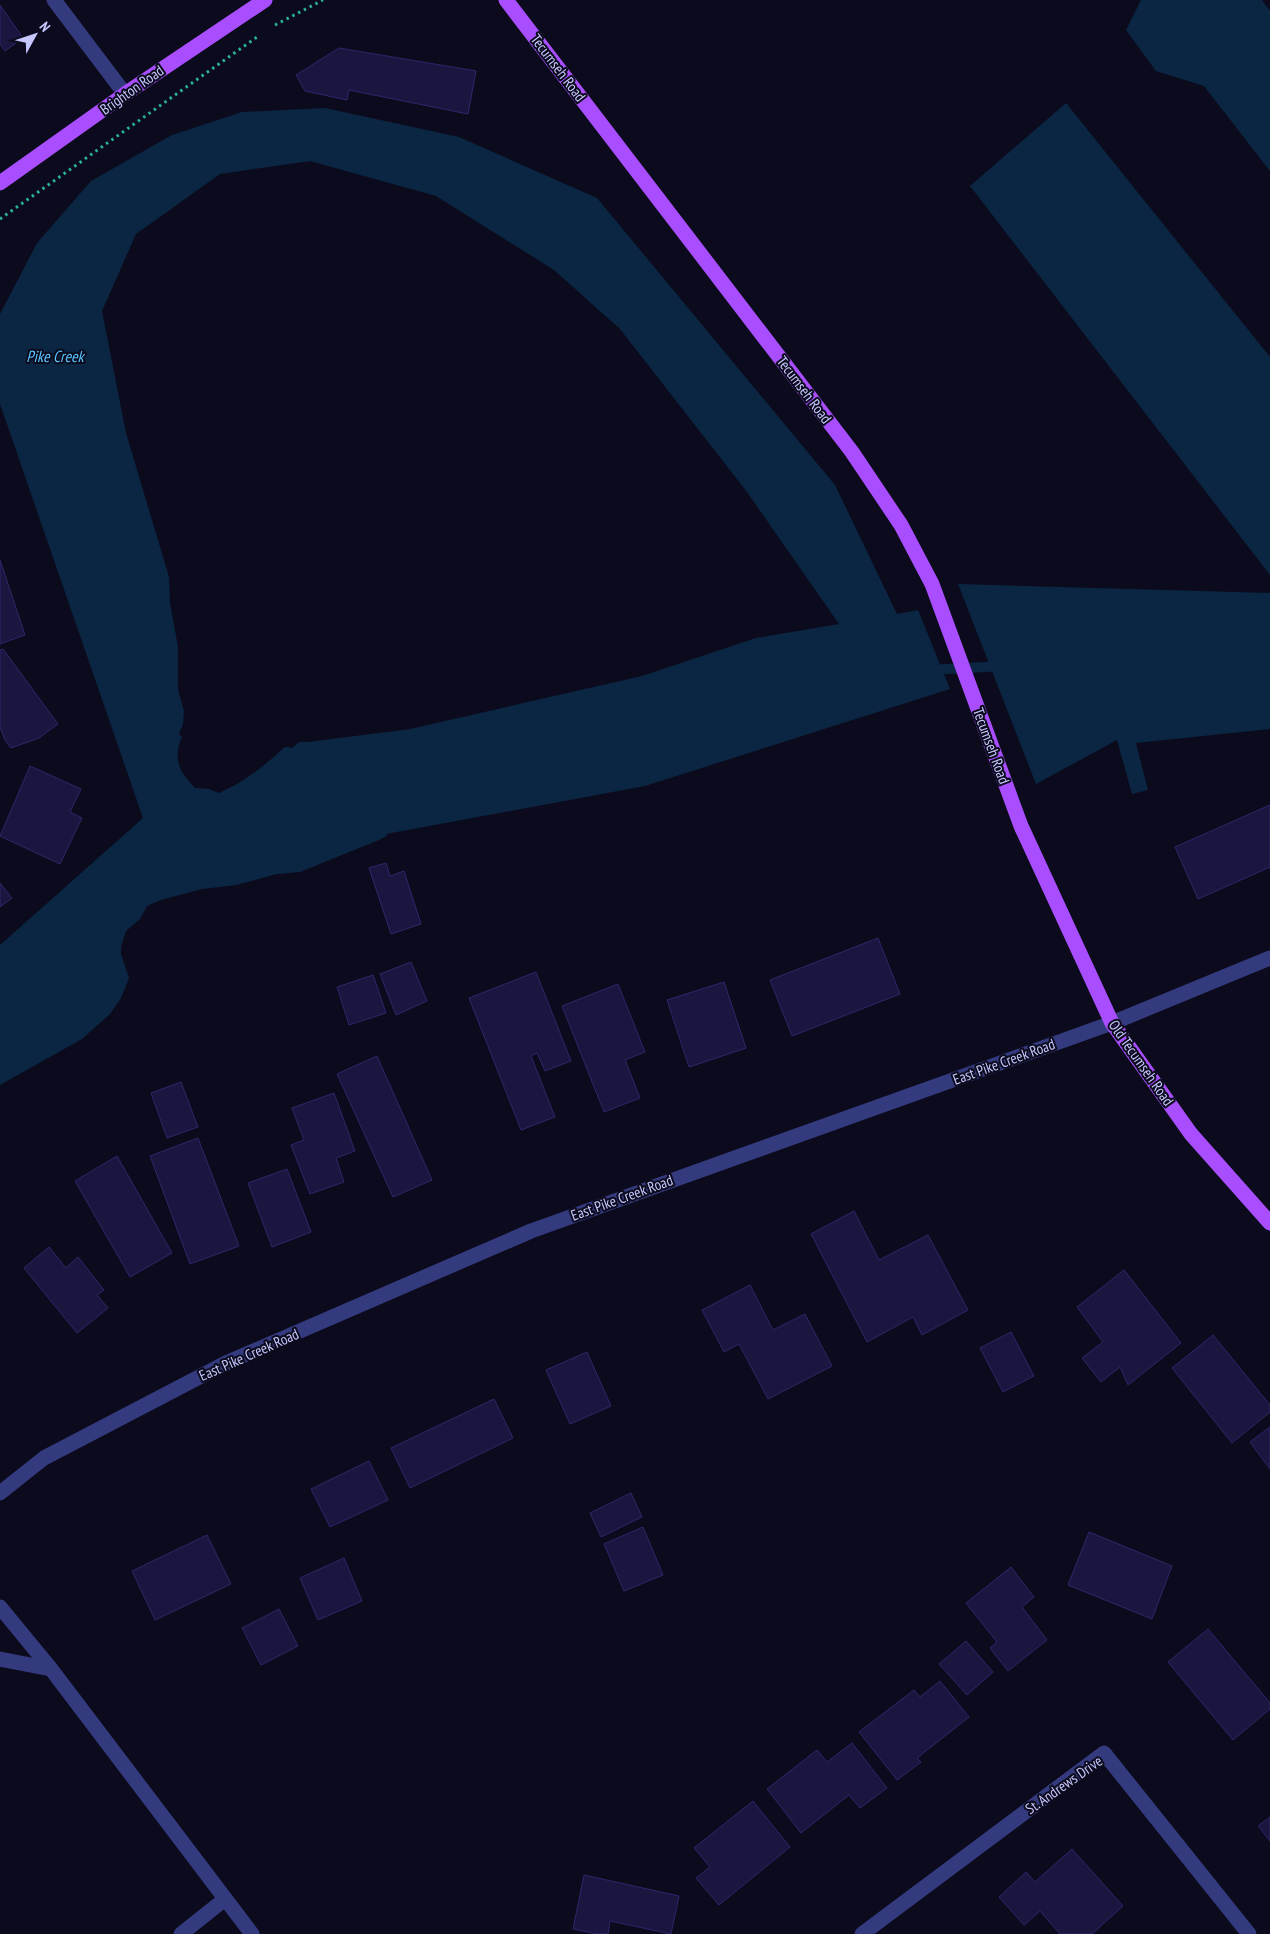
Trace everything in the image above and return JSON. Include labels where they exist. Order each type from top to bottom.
[{"type":"main road","name":"Brighton Road","points":[[0,183],[125,94],[265,0]]},
{"type":"main road","name":"Tecumseh Road","points":[[506,0],[852,452],[900,525],[932,584],[1020,826]]},
{"type":"main road","name":"Old Tecumseh Road","points":[[1020,826],[1112,1024],[1191,1134],[1270,1223]]},
{"type":"street","points":[[54,0],[125,94]]},
{"type":"street","name":"East Pike Creek Road","points":[[0,1493],[44,1458],[226,1363],[531,1231],[1112,1024],[1270,958]]},
{"type":"street","points":[[0,1606],[51,1669],[252,1934]]},
{"type":"street","points":[[0,1659],[51,1669]]},
{"type":"street","name":"St. Andrews Drive","points":[[862,1934],[1104,1753],[1249,1934]]},
{"type":"street","points":[[181,1934],[225,1899]]},
{"type":"path","points":[[273,26],[323,0]]},
{"type":"path","points":[[0,219],[265,31]]},
{"type":"water","points":[[1141,0],[1262,0],[1270,11],[1270,171],[1204,86],[1156,71],[1126,30]]},
{"type":"water","points":[[1066,103],[1270,357],[1270,575],[970,186]]},
{"type":"water","name":"Pike Creek","points":[[325,108],[459,137],[597,198],[835,485],[897,614],[918,610],[950,689],[645,786],[386,834],[387,836],[379,840],[300,872],[277,874],[236,885],[202,889],[161,900],[147,906],[140,919],[126,931],[121,954],[129,978],[121,998],[110,1014],[82,1039],[0,1085],[0,945],[143,818],[0,404],[0,314],[37,243],[91,181],[172,135],[242,112]],"holes":[[[310,161],[436,196],[554,270],[620,329],[747,492],[839,624],[756,638],[642,676],[410,729],[299,742],[292,748],[285,747],[253,773],[219,793],[209,789],[195,788],[185,777],[178,759],[179,745],[182,737],[179,734],[183,724],[184,711],[178,690],[178,647],[170,603],[169,577],[126,433],[102,311],[136,234],[220,174]]]},
{"type":"water","points":[[958,584],[1270,593],[1270,729],[1136,743],[1148,790],[1132,794],[1117,740],[1036,784]]},
{"type":"building","points":[[0,5],[23,38],[5,51],[0,44]]},
{"type":"building","points":[[339,48],[476,71],[468,114],[349,90],[347,100],[305,91],[296,75]]},
{"type":"building","points":[[0,560],[25,635],[0,644]]},
{"type":"building","points":[[3,649],[58,724],[39,738],[11,748],[5,740],[0,727],[0,650]]},
{"type":"building","points":[[30,766],[81,789],[70,812],[82,818],[60,864],[0,836]]},
{"type":"building","points":[[1270,805],[1270,867],[1198,899],[1175,847]]},
{"type":"building","points":[[386,863],[390,876],[404,871],[421,924],[391,934],[369,868]]},
{"type":"building","points":[[0,883],[12,898],[0,907]]},
{"type":"building","points":[[878,938],[900,994],[792,1036],[770,980]]},
{"type":"building","points":[[411,962],[427,1001],[396,1015],[380,974]]},
{"type":"building","points":[[536,972],[571,1061],[545,1071],[537,1053],[531,1056],[555,1117],[521,1130],[469,998]]},
{"type":"building","points":[[373,975],[386,1013],[349,1025],[337,987]]},
{"type":"building","points":[[724,982],[746,1048],[689,1067],[667,1000]]},
{"type":"building","points":[[618,984],[645,1052],[625,1060],[640,1098],[604,1112],[562,1006]]},
{"type":"building","points":[[377,1056],[432,1180],[393,1197],[337,1074]]},
{"type":"building","points":[[181,1082],[198,1127],[167,1138],[151,1093]]},
{"type":"building","points":[[334,1093],[355,1151],[336,1158],[344,1182],[310,1194],[291,1145],[304,1140],[292,1108]]},
{"type":"building","points":[[198,1138],[239,1246],[190,1264],[150,1156]]},
{"type":"building","points":[[117,1156],[172,1253],[130,1277],[75,1181]]},
{"type":"building","points":[[287,1169],[311,1232],[272,1247],[248,1183]]},
{"type":"building","points":[[854,1211],[879,1260],[928,1235],[968,1310],[922,1335],[913,1317],[867,1342],[811,1234]]},
{"type":"building","points":[[49,1247],[66,1268],[78,1257],[104,1290],[97,1295],[108,1308],[77,1333],[24,1268]]},
{"type":"building","points":[[1124,1270],[1181,1343],[1128,1385],[1120,1367],[1101,1382],[1082,1358],[1103,1342],[1077,1307]]},
{"type":"building","points":[[750,1285],[773,1330],[805,1314],[832,1366],[768,1399],[739,1344],[724,1352],[702,1310]]},
{"type":"building","points":[[1011,1332],[1034,1376],[1003,1392],[980,1348]]},
{"type":"building","points":[[1213,1335],[1270,1405],[1270,1412],[1232,1443],[1172,1368]]},
{"type":"building","points":[[587,1352],[611,1406],[570,1424],[546,1370]]},
{"type":"building","points":[[494,1399],[513,1438],[410,1488],[391,1448]]},
{"type":"building","points":[[1270,1427],[1270,1469],[1250,1442]]},
{"type":"building","points":[[369,1461],[388,1500],[330,1527],[311,1489]]},
{"type":"building","points":[[631,1493],[642,1517],[601,1537],[590,1513]]},
{"type":"building","points":[[643,1527],[663,1575],[624,1591],[604,1544]]},
{"type":"building","points":[[1089,1532],[1172,1566],[1152,1619],[1068,1585]]},
{"type":"building","points":[[207,1535],[231,1584],[155,1620],[132,1571]]},
{"type":"building","points":[[344,1558],[362,1601],[318,1620],[300,1578]]},
{"type":"building","points":[[1011,1567],[1034,1597],[1022,1607],[1047,1640],[1008,1671],[990,1648],[997,1642],[966,1603]]},
{"type":"building","points":[[279,1609],[298,1646],[261,1665],[242,1628]]},
{"type":"building","points":[[1208,1629],[1270,1703],[1270,1709],[1233,1740],[1168,1662]]},
{"type":"building","points":[[966,1641],[993,1672],[967,1695],[939,1664]]},
{"type":"building","points":[[940,1681],[969,1717],[917,1758],[921,1762],[897,1780],[859,1732],[914,1690],[920,1697]]},
{"type":"building","points":[[852,1743],[887,1788],[860,1808],[849,1795],[801,1833],[767,1789],[817,1750],[827,1762]]},
{"type":"building","points":[[753,1801],[790,1847],[719,1905],[696,1878],[710,1867],[694,1848]]},
{"type":"building","points":[[1270,1817],[1270,1841],[1258,1826]]},
{"type":"building","points":[[1072,1849],[1123,1906],[1092,1934],[1060,1934],[1040,1911],[1024,1925],[999,1897],[1026,1872],[1035,1882]]},
{"type":"building","points":[[584,1875],[679,1896],[671,1934],[610,1921],[608,1934],[573,1929]]},
{"type":"waterway","points":[[929,670],[1004,666]]}]
